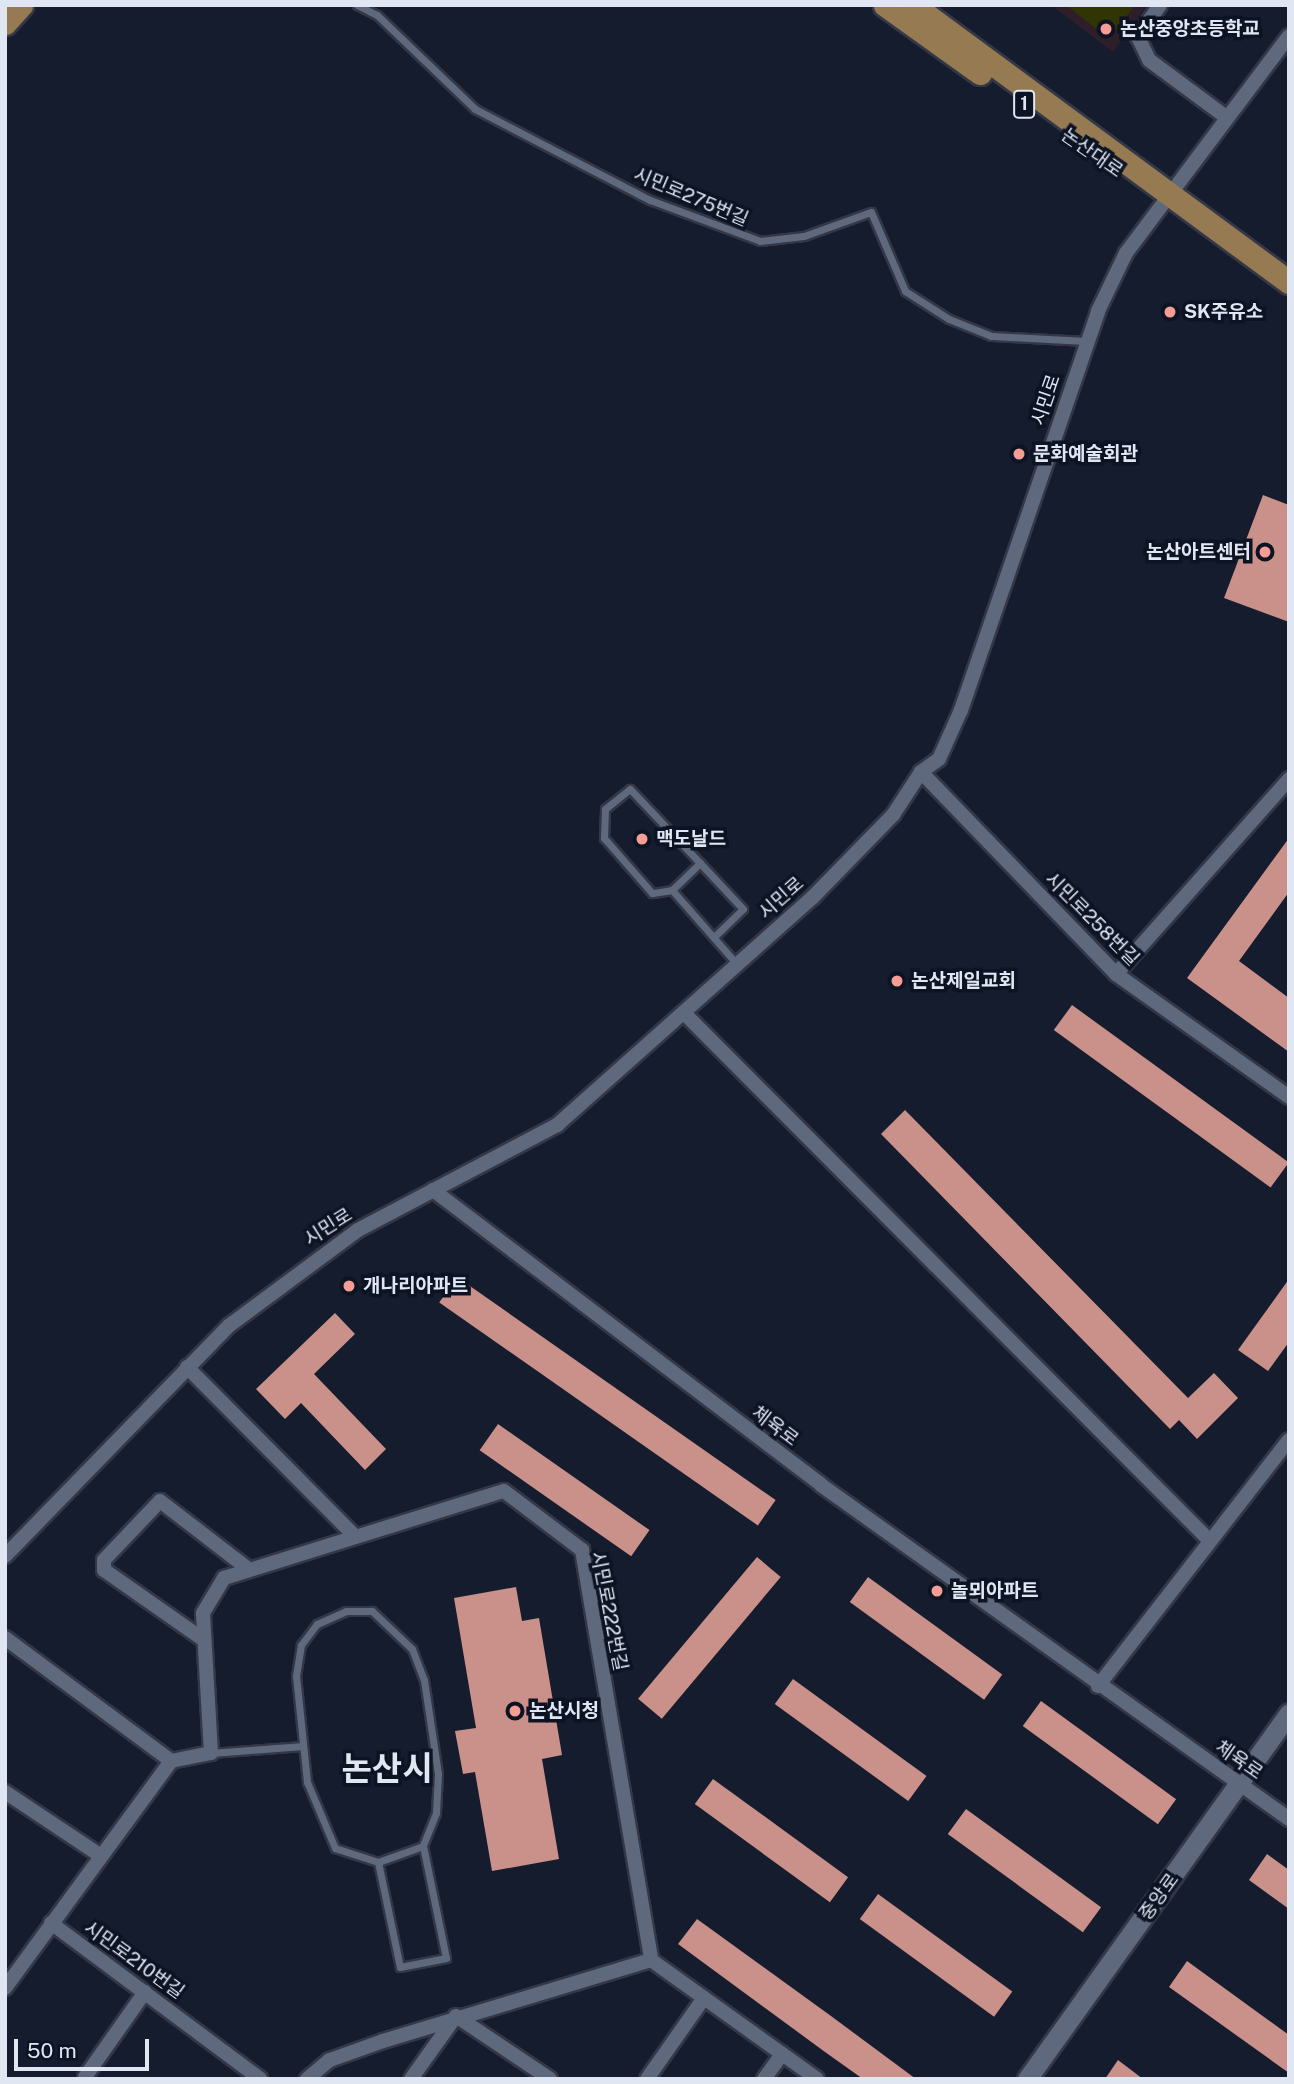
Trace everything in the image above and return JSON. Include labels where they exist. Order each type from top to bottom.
[{"type":"main road","points":[[5,23],[21,5]]},
{"type":"main road","name":"논산대로","points":[[885,5],[1136,184],[1167,194]]},
{"type":"main road","name":"논산대로","points":[[913,5],[1289,282]]},
{"type":"street","points":[[1160,5],[1138,37],[1149,60],[1226,117]]},
{"type":"street","name":"시민로","points":[[5,1556],[187,1367],[319,1255],[433,1190],[557,1125],[684,1013],[875,834],[920,772],[939,760],[961,710],[1087,341],[1126,253],[1167,194],[1289,36]]},
{"type":"street","name":"시민로258번길","points":[[920,772],[1116,974],[1289,1097]]},
{"type":"street","points":[[1116,974],[1289,779]]},
{"type":"street","points":[[684,1013],[1210,1541]]},
{"type":"street","name":"체육로","points":[[433,1190],[1098,1686],[1289,1819]]},
{"type":"street","points":[[5,1988],[171,1761],[211,1753],[203,1613],[211,1590],[247,1568],[353,1534],[187,1367]]},
{"type":"street","points":[[1098,1686],[1289,1440]]},
{"type":"street","name":"시민로222번길","points":[[353,1534],[504,1491],[582,1550],[651,1960]]},
{"type":"street","points":[[204,1640],[104,1570],[104,1560],[160,1501],[247,1568]]},
{"type":"street","points":[[5,1638],[171,1761]]},
{"type":"street","name":"중앙로","points":[[1027,2079],[1289,1713]]},
{"type":"street","points":[[7,1796],[101,1856]]},
{"type":"street","name":"시민로210번길","points":[[51,1923],[260,2079]]},
{"type":"street","points":[[307,2079],[330,2060],[456,2016],[651,1960],[817,2079]]},
{"type":"street","points":[[86,2078],[145,1992]]},
{"type":"street","points":[[647,2079],[704,1998]]},
{"type":"street","points":[[456,2016],[530,2073],[550,2079]]},
{"type":"street","points":[[411,2079],[456,2016]]},
{"type":"street","points":[[764,2079],[782,2054]]},
{"type":"lane","name":"시민로275번길","points":[[357,5],[377,15],[475,109],[650,200],[760,241],[804,236],[871,212],[905,292],[949,319],[991,336],[1087,341]]},
{"type":"lane","points":[[700,863],[671,890],[652,893],[604,838],[605,808],[630,789],[700,863],[743,909],[716,935]]},
{"type":"lane","points":[[671,890],[716,935],[736,962]]},
{"type":"lane","points":[[378,1861],[400,1967],[446,1958],[423,1846],[436,1812],[438,1774],[424,1680],[412,1649],[372,1611],[346,1611],[317,1623],[301,1645],[296,1676],[303,1745],[318,1819],[335,1848],[378,1861],[423,1846]]},
{"type":"lane","points":[[211,1753],[303,1745]]},
{"type":"shaded area","name":"논산중앙초등학교","points":[[1051,5],[1147,5],[1113,52]]},
{"type":"green space","points":[[1066,5],[1135,5],[1109,39]]},
{"type":"building","name":"논산아트센터","points":[[1263,495],[1289,505],[1289,622],[1224,598]]},
{"type":"building","points":[[1289,838],[1289,892],[1239,961],[1289,998],[1289,1052],[1187,978]]},
{"type":"building","points":[[1072,1005],[1289,1163],[1271,1188],[1054,1030]]},
{"type":"building","points":[[905,1110],[1188,1398],[1214,1373],[1238,1398],[1197,1439],[1179,1420],[1170,1429],[881,1134]]},
{"type":"building","points":[[457,1277],[776,1500],[758,1526],[439,1302]]},
{"type":"building","points":[[1289,1279],[1289,1342],[1268,1371],[1238,1350]]},
{"type":"building","points":[[335,1313],[355,1334],[314,1374],[386,1449],[365,1470],[301,1403],[285,1419],[256,1389]]},
{"type":"building","points":[[498,1424],[650,1530],[631,1556],[480,1450]]},
{"type":"building","points":[[757,1557],[781,1577],[662,1719],[638,1699]]},
{"type":"building","points":[[868,1577],[1002,1675],[984,1700],[850,1602]]},
{"type":"building","name":"논산시청","points":[[516,1587],[522,1621],[539,1618],[562,1755],[542,1759],[559,1859],[492,1871],[475,1772],[463,1774],[455,1731],[476,1728],[454,1598]]},
{"type":"building","points":[[793,1679],[926,1776],[908,1801],[775,1704]]},
{"type":"building","points":[[1041,1701],[1176,1799],[1158,1824],[1023,1726]]},
{"type":"building","points":[[713,1779],[848,1877],[830,1902],[695,1804]]},
{"type":"building","points":[[966,1809],[1101,1907],[1083,1932],[948,1834]]},
{"type":"building","points":[[1267,1854],[1289,1870],[1289,1909],[1249,1880]]},
{"type":"building","points":[[878,1894],[1012,1992],[994,2017],[860,1919]]},
{"type":"building","points":[[697,1919],[916,2079],[863,2079],[825,2052],[678,1944]]},
{"type":"building","points":[[1187,1961],[1289,2035],[1289,2073],[1169,1987]]},
{"type":"building","points":[[1118,2060],[1143,2079],[1105,2079]]},
{"type":"place","name":"논산중앙초등학교","points":[[1106,29]]},
{"type":"place","name":"SK주유소","points":[[1170,312]]},
{"type":"place","name":"문화예술회관","points":[[1019,454]]},
{"type":"place","name":"논산아트센터","points":[[1265,552]]},
{"type":"place","name":"맥도날드","points":[[642,839]]},
{"type":"place","name":"논산제일교회","points":[[897,981]]},
{"type":"place","name":"개나리아파트","points":[[349,1286]]},
{"type":"place","name":"놀뫼아파트","points":[[937,1591]]},
{"type":"place","name":"논산시청","points":[[515,1711]]},
{"type":"district","name":"논산시","points":[[387,1769]]}]
